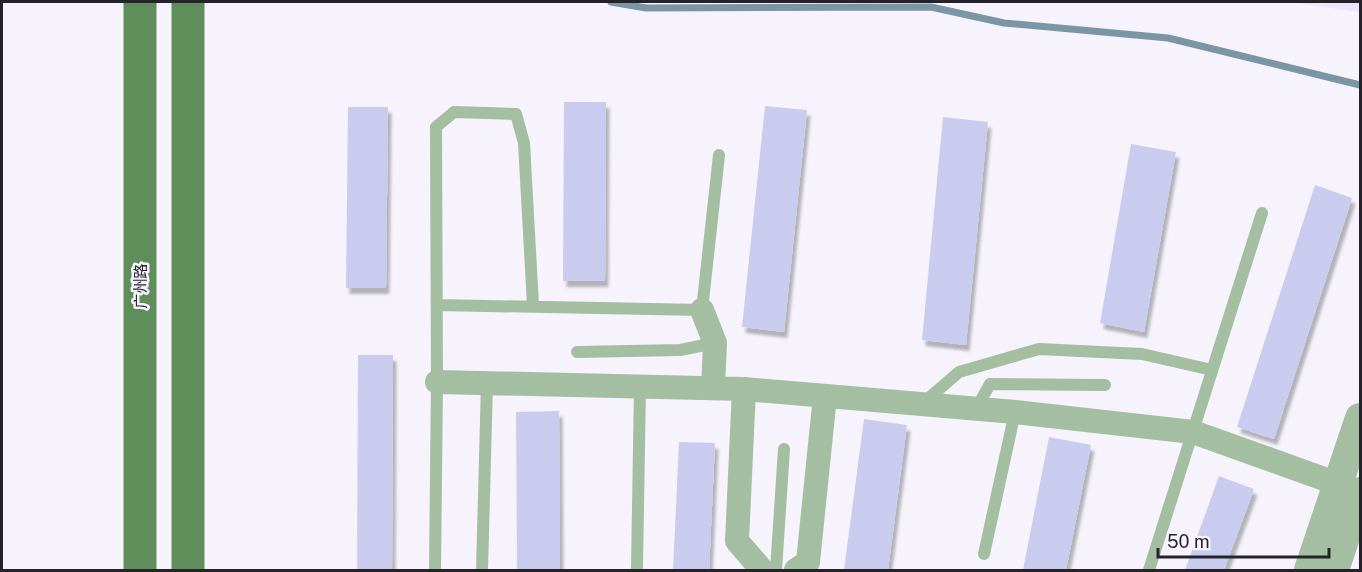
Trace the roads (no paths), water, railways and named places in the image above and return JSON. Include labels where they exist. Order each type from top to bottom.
[{"type":"main road","name":"广州路","points":[[140,2],[140,570]]},
{"type":"main road","points":[[188,2],[188,570]]},
{"type":"street","points":[[702,310],[715,343],[714,388]]},
{"type":"street","points":[[437,382],[744,389],[976,408],[1192,432],[1349,488]]},
{"type":"street","points":[[744,389],[737,541],[762,570]]},
{"type":"street","points":[[796,570],[808,562],[825,396]]},
{"type":"street","points":[[1334,570],[1360,418]]},
{"type":"street","points":[[1309,570],[1349,488]]},
{"type":"lane","points":[[435,570],[436,127],[454,112],[516,114],[524,143],[533,305]]},
{"type":"lane","points":[[437,305],[533,305],[702,310],[719,155]]},
{"type":"lane","points":[[1149,570],[1262,213]]},
{"type":"lane","points":[[577,352],[680,350],[715,343]]},
{"type":"lane","points":[[922,404],[958,372],[1039,349],[1142,354],[1212,370]]},
{"type":"lane","points":[[482,570],[487,383]]},
{"type":"lane","points":[[976,408],[990,384],[1104,385]]},
{"type":"lane","points":[[637,568],[640,386]]},
{"type":"lane","points":[[984,554],[1015,412]]},
{"type":"lane","points":[[776,570],[784,449]]},
{"type":"waterway","points":[[611,2],[646,8],[931,7],[1004,23],[1168,38],[1360,85]]}]
